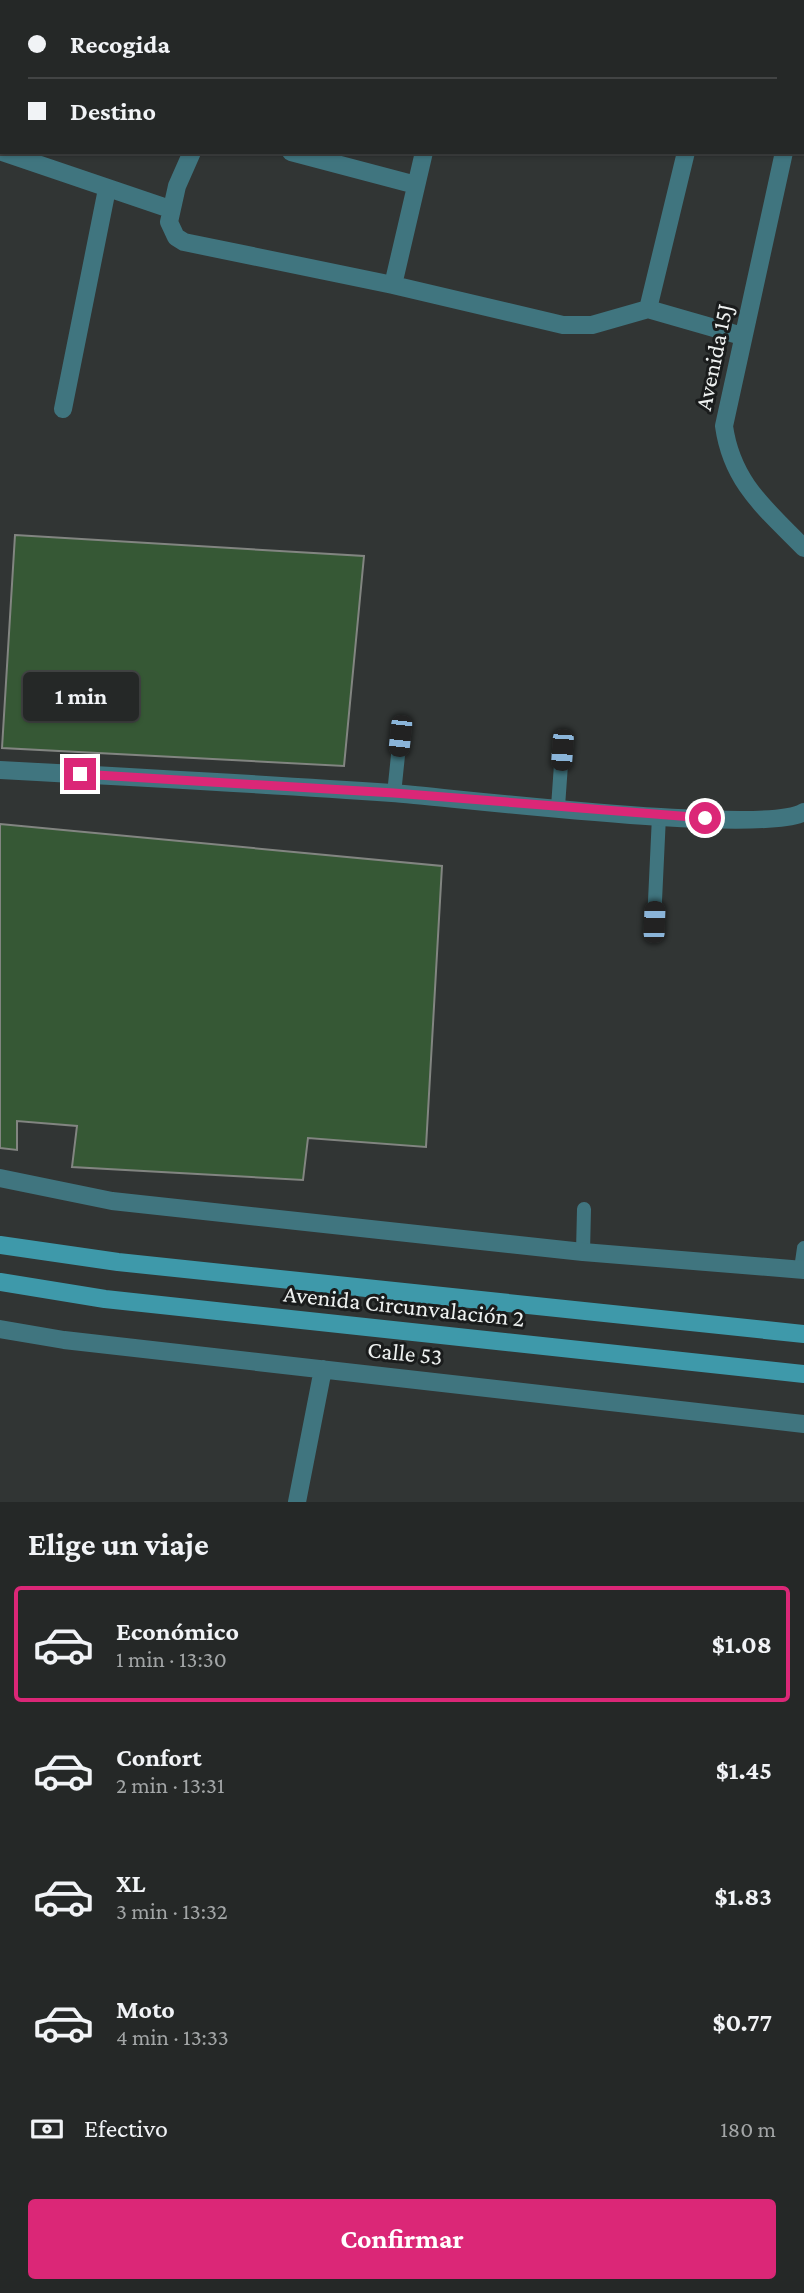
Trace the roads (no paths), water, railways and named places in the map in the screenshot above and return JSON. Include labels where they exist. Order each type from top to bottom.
[{"type":"main road","name":"Avenida Circunvalación 2","points":[[0,1245],[118,1262],[804,1334]]},
{"type":"main road","name":"Avenida Circunvalación 2","points":[[0,1282],[105,1298],[804,1374]]},
{"type":"street","points":[[7,154],[170,209]]},
{"type":"street","points":[[191,154],[170,209],[171,230],[184,242],[574,326],[592,325],[648,309],[743,336]]},
{"type":"street","points":[[299,154],[416,185]]},
{"type":"street","points":[[393,285],[424,154]]},
{"type":"street","points":[[648,309],[685,154]]},
{"type":"street","name":"Avenida 15J","points":[[785,154],[724,426],[727,449],[735,470],[749,491],[804,548]]},
{"type":"street","points":[[63,409],[107,190]]},
{"type":"street","points":[[0,769],[394,793],[659,816],[775,820],[796,817],[804,812]]},
{"type":"street","points":[[0,1178],[112,1200],[583,1252],[803,1269]]},
{"type":"street","name":"Calle 53","points":[[0,1329],[64,1340],[804,1424]]},
{"type":"street","points":[[297,1502],[323,1369]]},
{"type":"lane","points":[[394,793],[400,736]]},
{"type":"lane","points":[[558,807],[562,750]]},
{"type":"lane","points":[[654,922],[659,816]]},
{"type":"lane","points":[[583,1252],[584,1209]]},
{"type":"lane","points":[[803,1269],[804,1248]]}]
